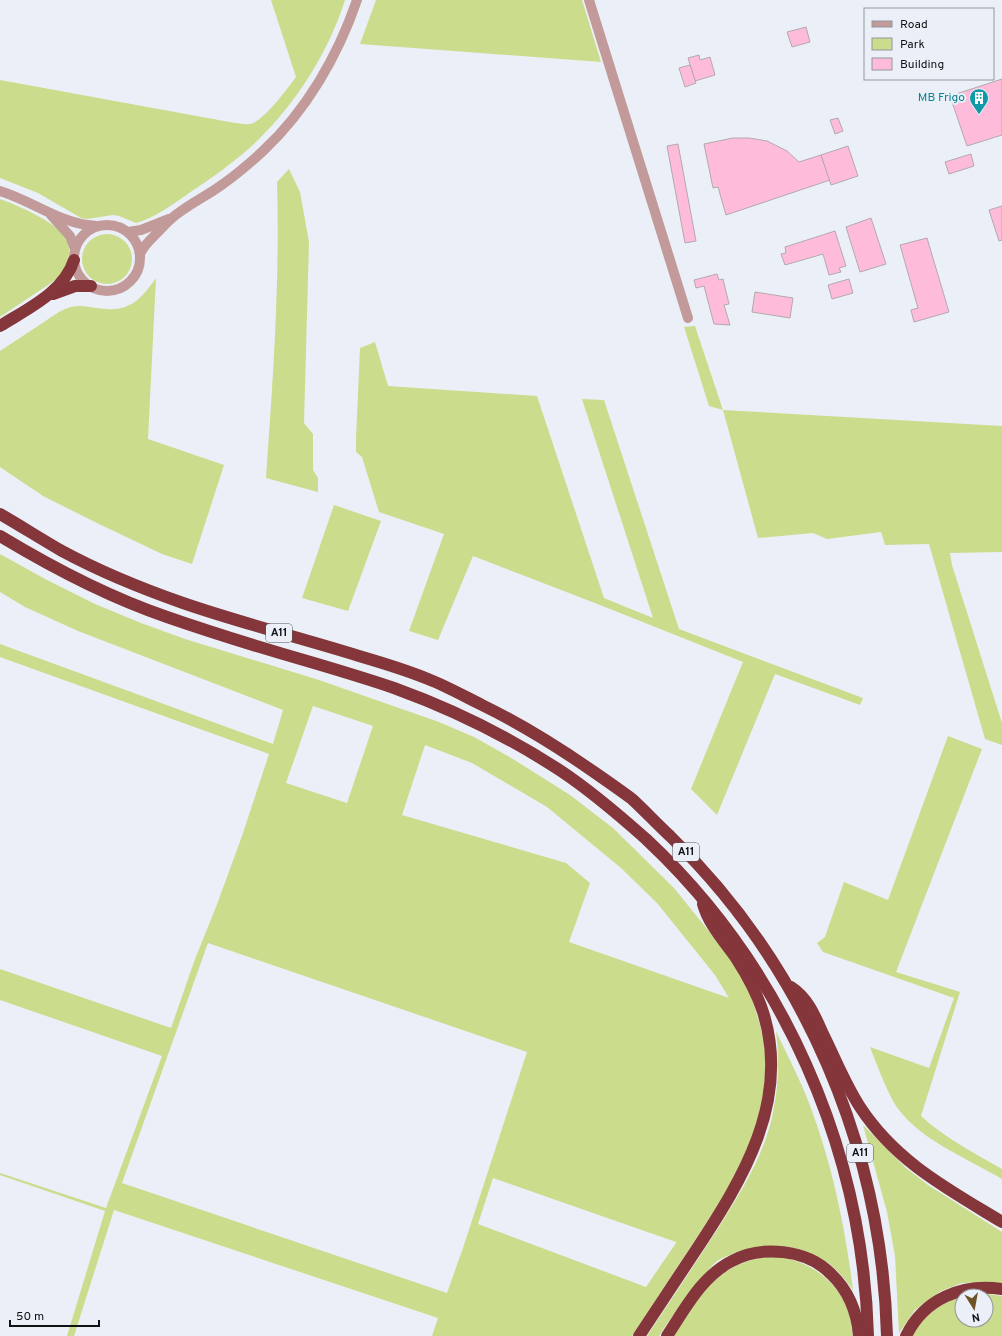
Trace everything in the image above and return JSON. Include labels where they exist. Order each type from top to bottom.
[{"type":"highway","points":[[43,299],[69,274],[75,254]]},
{"type":"highway","points":[[0,326],[43,299],[68,288],[91,286]]},
{"type":"highway","name":"A11","points":[[0,514],[63,551],[134,584],[182,603],[390,666],[430,680],[520,724],[560,748],[632,800],[681,846],[735,908],[766,951],[785,983],[798,1005],[827,1063],[851,1124],[860,1153],[872,1204],[883,1268],[887,1336]]},
{"type":"highway","name":"A11","points":[[0,536],[36,558],[70,576],[103,592],[165,617],[393,688],[481,725],[563,772],[611,809],[659,851],[701,896],[735,940],[777,1006],[805,1062],[823,1104],[842,1160],[864,1276],[868,1336]]},
{"type":"highway","points":[[0,546],[36,558]]},
{"type":"highway","points":[[639,1336],[727,1204],[745,1169],[762,1127],[770,1091],[772,1053],[768,1030],[758,996],[737,960],[709,920],[701,896]]},
{"type":"highway","points":[[785,983],[799,992],[806,999],[852,1094],[875,1128],[916,1168],[1002,1222]]},
{"type":"highway","points":[[667,1336],[695,1293],[711,1276],[732,1260],[762,1252],[778,1252],[806,1258],[818,1264],[830,1273],[842,1286],[852,1304],[856,1315],[859,1336]]},
{"type":"highway","points":[[906,1336],[912,1325],[927,1308],[947,1296],[970,1288],[1002,1290]]},
{"type":"street","points":[[140,254],[144,246],[173,218],[250,163],[293,118],[308,98],[338,48],[356,0]]},
{"type":"street","points":[[590,0],[688,318]]},
{"type":"street","points":[[0,191],[84,226],[109,225],[119,227],[128,232],[134,238],[140,254],[140,265],[130,282],[121,288],[111,291],[100,290],[82,280],[77,270],[75,254],[70,236],[48,212]]},
{"type":"street","points":[[128,232],[141,230],[173,218]]},
{"type":"street","points":[[75,254],[80,239],[88,231],[99,226]]},
{"type":"green space","points":[[271,0],[345,0],[330,39],[310,76],[272,126],[241,155],[216,175],[171,206],[143,221],[136,223],[113,215],[87,219],[81,218],[38,193],[0,178],[0,80],[235,123],[250,124],[256,122],[275,104],[296,77]]},
{"type":"green space","points":[[376,0],[582,0],[601,62],[360,44]]},
{"type":"green space","points":[[289,169],[300,192],[309,242],[304,423],[313,434],[313,470],[318,478],[318,492],[266,478],[277,293],[277,182]]},
{"type":"green space","points":[[0,199],[16,205],[52,224],[67,239],[69,254],[65,269],[56,279],[0,317]]},
{"type":"green space","points":[[107,234],[121,238],[128,245],[132,259],[128,273],[121,280],[107,284],[93,280],[86,273],[82,259],[86,245],[93,238]]},
{"type":"green space","points":[[156,278],[148,439],[224,465],[192,564],[162,554],[43,496],[0,467],[0,351],[55,314],[67,308],[80,306],[116,309],[130,305],[146,291]]},
{"type":"green space","points":[[695,326],[723,410],[709,406],[684,327]]},
{"type":"green space","points":[[375,342],[388,386],[537,396],[604,598],[653,618],[582,399],[604,400],[679,629],[863,698],[860,705],[775,674],[717,815],[691,789],[743,662],[473,556],[438,640],[409,631],[444,534],[379,512],[362,457],[356,452],[360,348]]},
{"type":"green space","points":[[723,410],[1002,426],[1002,552],[950,553],[952,565],[1002,723],[1002,745],[985,739],[929,544],[885,545],[881,532],[827,539],[813,533],[758,538]]},
{"type":"green space","points":[[334,505],[381,521],[348,611],[302,598]]},
{"type":"green space","points":[[0,554],[95,604],[141,623],[185,639],[319,680],[439,722],[474,737],[513,759],[570,795],[613,828],[674,888],[724,950],[743,979],[751,995],[764,1039],[766,1059],[765,1087],[752,1140],[724,1196],[632,1336],[432,1336],[438,1318],[114,1210],[74,1336],[67,1336],[105,1211],[0,1175],[0,1173],[106,1208],[162,1056],[0,1000],[0,969],[171,1028],[195,959],[242,836],[269,754],[0,657],[0,644],[273,744],[283,710],[78,631],[25,607],[0,592]],"holes":[[[313,706],[373,726],[347,803],[286,783]],[[425,745],[472,763],[547,807],[621,868],[657,903],[715,975],[729,998],[569,942],[590,883],[566,863],[402,815]],[[208,943],[527,1052],[447,1293],[122,1183]],[[493,1178],[676,1243],[646,1287],[478,1224]]]},
{"type":"green space","points":[[948,736],[982,749],[896,972],[960,992],[921,1116],[950,1138],[1002,1169],[1002,1179],[942,1146],[914,1126],[902,1114],[893,1101],[870,1047],[929,1068],[954,998],[823,952],[817,943],[825,937],[844,882],[888,900]]},
{"type":"green space","points":[[776,1031],[798,1076],[817,1126],[831,1172],[842,1219],[853,1290],[834,1268],[810,1253],[788,1247],[755,1247],[732,1254],[717,1261],[706,1272],[659,1336],[647,1336],[728,1213],[760,1155],[771,1123],[776,1098],[778,1050]]},
{"type":"green space","points":[[863,1125],[906,1168],[928,1185],[1002,1232],[1002,1284],[987,1282],[962,1283],[941,1291],[915,1310],[899,1333],[895,1256],[887,1212]]},
{"type":"green space","points":[[768,1257],[787,1258],[809,1266],[830,1282],[841,1295],[847,1307],[853,1336],[674,1336],[701,1295],[722,1274],[735,1266]]},
{"type":"green space","points":[[994,1295],[1002,1296],[1002,1336],[912,1336],[927,1316],[954,1300],[954,1328],[994,1328]]},
{"type":"building","points":[[806,27],[810,42],[792,47],[787,32]]},
{"type":"building","points":[[699,55],[700,60],[710,57],[715,75],[695,81],[688,58]]},
{"type":"building","points":[[690,65],[696,83],[685,87],[679,68]]},
{"type":"building","name":"MB Frigo","points":[[1002,79],[1002,135],[967,146],[950,96]]},
{"type":"building","points":[[838,118],[843,131],[835,134],[830,120]]},
{"type":"building","points":[[733,138],[749,138],[767,141],[787,151],[799,162],[821,155],[830,180],[726,215],[718,187],[713,188],[704,144]]},
{"type":"building","points":[[678,144],[696,241],[685,243],[667,146]]},
{"type":"building","points":[[848,146],[858,176],[831,185],[821,155]]},
{"type":"building","points":[[971,154],[974,166],[949,174],[945,162]]},
{"type":"building","points":[[1002,206],[1002,240],[999,241],[989,210]]},
{"type":"building","points":[[871,218],[886,264],[860,272],[846,227]]},
{"type":"building","points":[[835,231],[846,266],[839,268],[841,272],[829,275],[823,254],[785,265],[781,254],[786,253],[785,247]]},
{"type":"building","points":[[927,238],[949,312],[914,322],[911,310],[918,308],[900,245]]},
{"type":"building","points":[[717,274],[719,280],[723,279],[729,304],[724,305],[730,325],[714,324],[704,286],[696,288],[694,280]]},
{"type":"building","points":[[849,279],[853,293],[832,299],[828,285]]},
{"type":"building","points":[[755,292],[793,298],[790,318],[752,312]]},
{"type":"place","name":"MB Frigo","points":[[979,115]]}]
